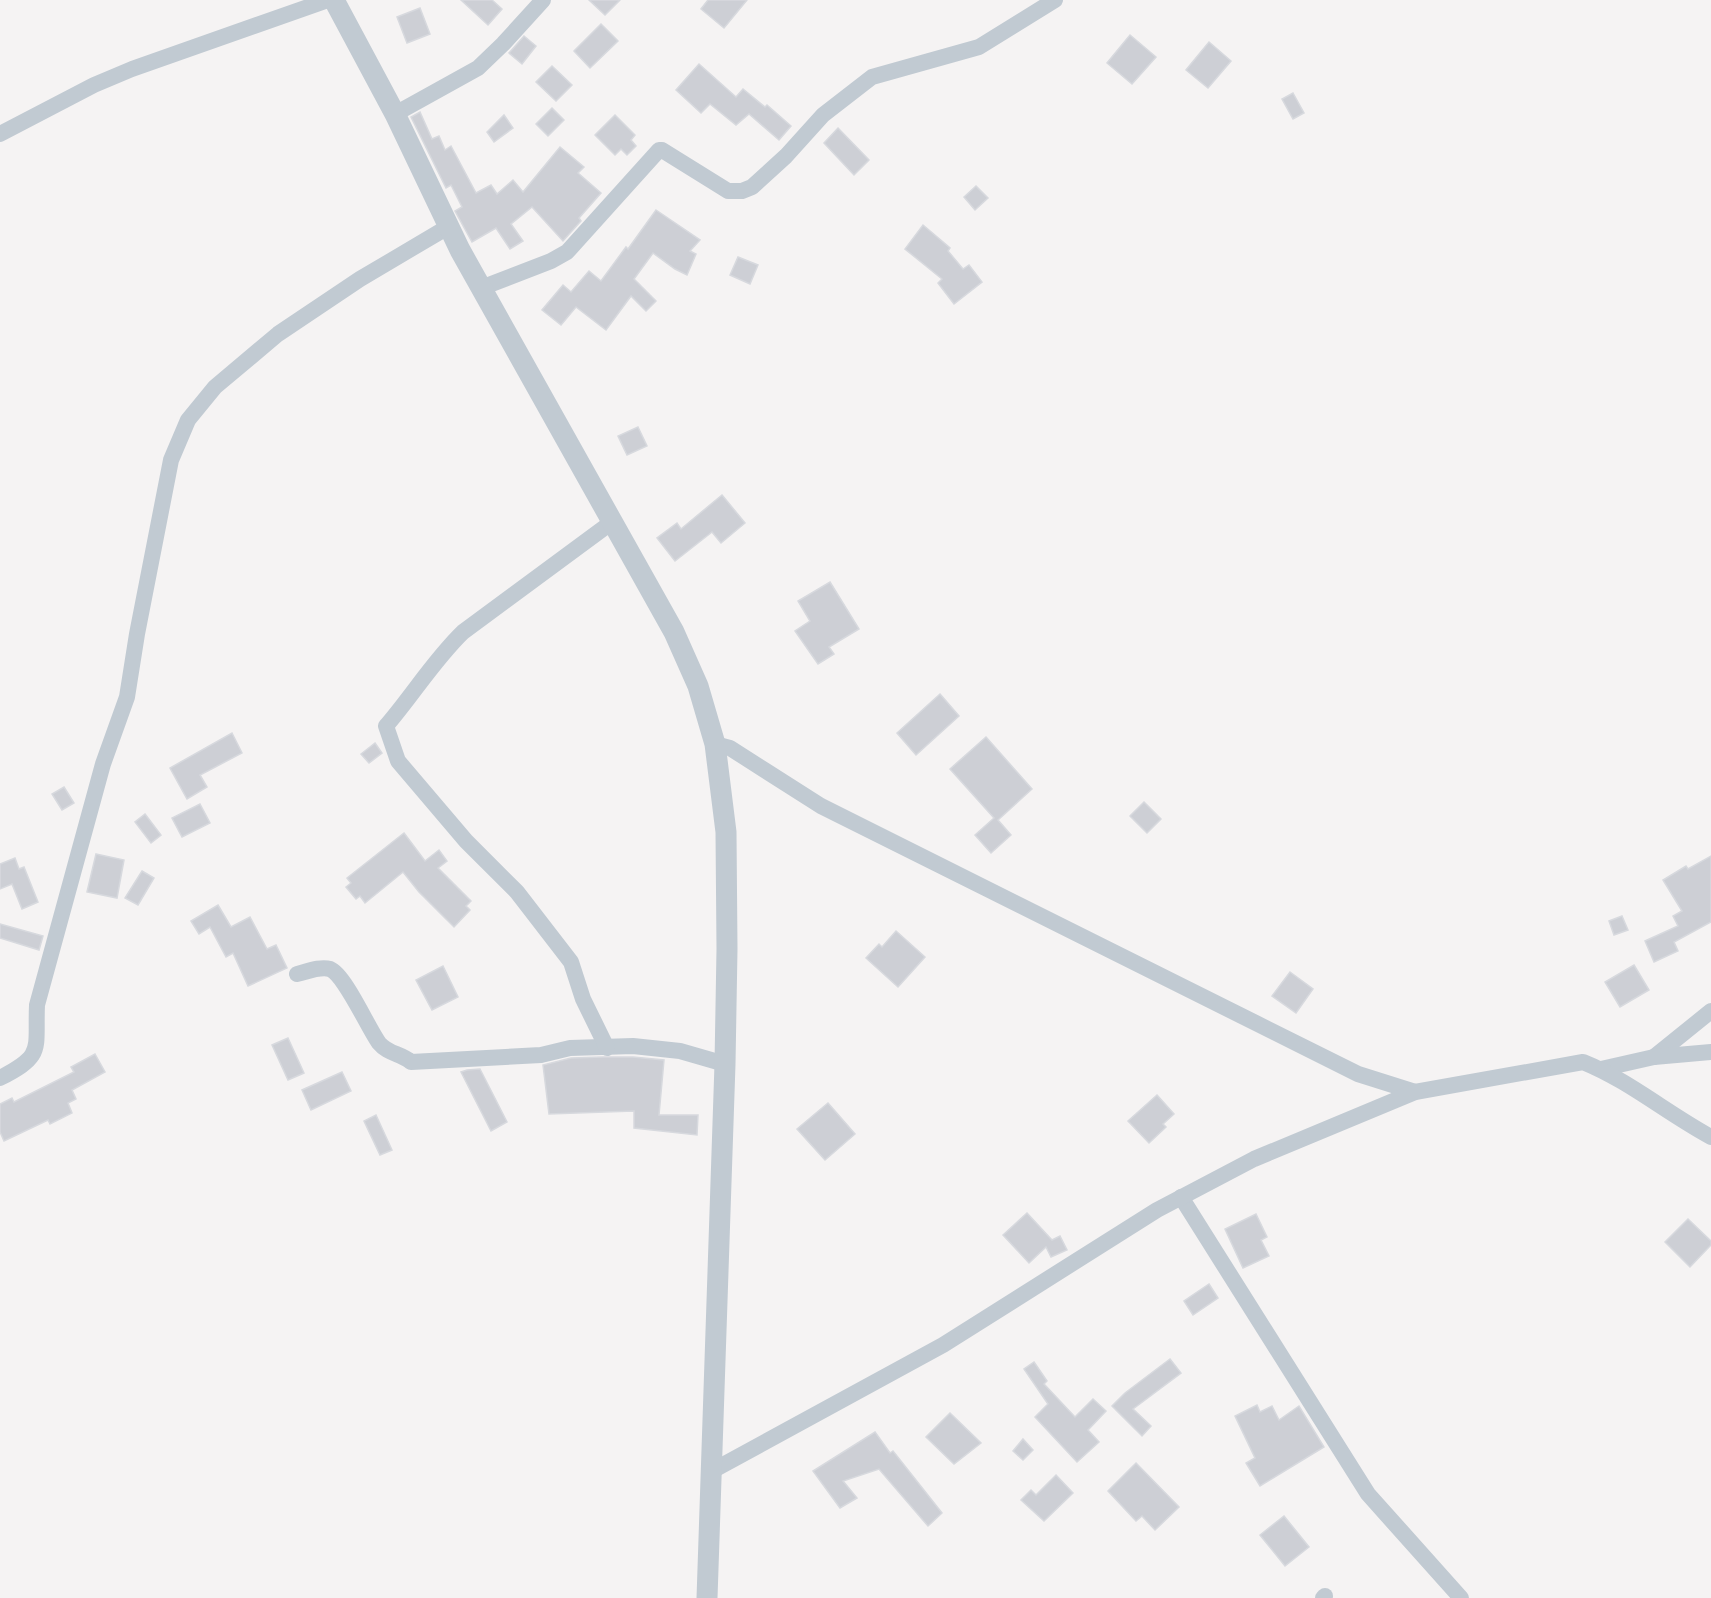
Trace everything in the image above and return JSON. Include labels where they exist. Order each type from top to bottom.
[{"type":"street","points":[[395,114],[478,68],[543,0]]},
{"type":"street","points":[[481,288],[551,261],[567,252],[657,151],[662,150],[728,191],[742,191],[752,187],[786,156],[823,115],[872,77],[978,47],[1054,0]]},
{"type":"street","points":[[0,134],[94,85],[132,69],[337,2],[481,288],[674,632],[698,686],[715,744],[726,832],[725,1064],[707,1598]]},
{"type":"street","points":[[0,1078],[24,1066],[35,1049],[37,1005],[103,764],[127,697],[136,634],[171,460],[188,420],[214,387],[278,334],[343,290],[448,226]]},
{"type":"street","points":[[608,1048],[583,999],[571,962],[517,892],[466,840],[398,761],[386,726],[449,646],[463,632],[612,522]]},
{"type":"street","points":[[715,744],[730,748],[821,806],[1358,1074],[1414,1092]]},
{"type":"street","points":[[297,974],[330,969],[340,977],[378,1042],[387,1052],[403,1055],[411,1062],[541,1055],[570,1048],[633,1046],[680,1051],[725,1064]]},
{"type":"street","points":[[1654,1057],[1711,1011]]},
{"type":"street","points":[[1601,1069],[1654,1057],[1711,1052]]},
{"type":"street","points":[[710,1472],[943,1345],[1181,1197],[1254,1159],[1414,1092],[1583,1062],[1601,1069],[1683,1122],[1711,1137]]},
{"type":"street","points":[[1181,1197],[1368,1494],[1461,1598]]},
{"type":"building","points":[[461,0],[492,0],[502,9],[488,25]]},
{"type":"building","points":[[589,0],[620,0],[605,15]]},
{"type":"building","points":[[708,0],[747,0],[724,28],[701,9]]},
{"type":"building","points":[[420,8],[430,34],[407,43],[397,17]]},
{"type":"building","points":[[601,24],[618,41],[590,68],[574,51]]},
{"type":"building","points":[[1130,35],[1156,57],[1132,84],[1107,63]]},
{"type":"building","points":[[524,36],[536,46],[522,64],[509,53]]},
{"type":"building","points":[[1209,42],[1231,61],[1208,88],[1186,70]]},
{"type":"building","points":[[699,64],[736,97],[743,89],[765,107],[767,105],[791,126],[779,140],[749,114],[736,125],[710,104],[701,113],[676,90]]},
{"type":"building","points":[[552,66],[572,85],[556,101],[536,82]]},
{"type":"building","points":[[1293,93],[1304,113],[1293,119],[1282,99]]},
{"type":"building","points":[[552,108],[564,120],[548,136],[536,124]]},
{"type":"building","points":[[420,112],[432,139],[439,136],[445,150],[451,146],[476,193],[491,185],[497,194],[513,180],[523,192],[560,147],[584,167],[578,173],[601,193],[563,241],[532,207],[511,224],[523,241],[510,249],[496,228],[472,242],[455,211],[462,207],[451,185],[446,188],[411,117]]},
{"type":"building","points":[[504,115],[513,128],[494,142],[487,132]]},
{"type":"building","points":[[615,115],[635,135],[631,140],[636,146],[627,155],[621,149],[615,155],[595,135]]},
{"type":"building","points":[[838,128],[869,160],[854,175],[824,143]]},
{"type":"building","points":[[976,186],[988,198],[975,210],[964,197]]},
{"type":"building","points":[[656,210],[700,240],[690,251],[696,254],[687,275],[653,253],[634,279],[656,301],[646,311],[631,296],[606,330],[576,307],[561,325],[542,310],[563,285],[571,292],[589,271],[601,281]]},
{"type":"building","points":[[923,225],[950,248],[948,251],[963,269],[969,265],[982,282],[954,304],[938,283],[942,279],[905,249]]},
{"type":"building","points":[[738,257],[758,265],[750,284],[730,275]]},
{"type":"building","points":[[638,427],[647,446],[627,455],[618,436]]},
{"type":"building","points":[[722,495],[745,523],[721,543],[712,532],[675,561],[657,538],[677,523],[681,529]]},
{"type":"building","points":[[830,582],[859,629],[829,647],[834,654],[818,664],[795,631],[810,621],[798,601]]},
{"type":"building","points":[[940,694],[959,716],[916,755],[897,733]]},
{"type":"building","points":[[232,733],[242,753],[200,775],[207,787],[187,799],[170,768]]},
{"type":"building","points":[[986,737],[1032,789],[998,820],[1011,835],[991,853],[975,835],[994,818],[950,769]]},
{"type":"building","points":[[375,743],[382,753],[369,763],[361,754]]},
{"type":"building","points":[[64,787],[74,803],[62,810],[52,794]]},
{"type":"building","points":[[1144,802],[1161,819],[1147,833],[1130,816]]},
{"type":"building","points":[[200,804],[210,823],[182,837],[172,818]]},
{"type":"building","points":[[145,814],[161,835],[151,843],[135,822]]},
{"type":"building","points":[[404,833],[425,861],[439,850],[447,861],[438,868],[471,901],[466,906],[470,910],[454,927],[419,892],[403,872],[365,903],[360,896],[356,899],[346,887],[351,883],[347,878]]},
{"type":"building","points":[[96,854],[124,860],[117,898],[87,892]]},
{"type":"building","points":[[1711,856],[1711,922],[1674,942],[1678,951],[1654,962],[1645,941],[1678,926],[1673,916],[1682,911],[1663,880],[1686,866],[1688,869]]},
{"type":"building","points":[[15,858],[19,869],[24,867],[38,902],[22,909],[12,884],[0,889],[0,864]]},
{"type":"building","points":[[142,871],[154,878],[138,905],[125,898]]},
{"type":"building","points":[[218,905],[231,927],[250,917],[267,949],[276,945],[287,968],[248,986],[233,953],[226,957],[210,927],[199,934],[191,921]]},
{"type":"building","points":[[1622,916],[1628,930],[1614,935],[1609,921]]},
{"type":"building","points":[[0,924],[43,936],[39,950],[0,938]]},
{"type":"building","points":[[896,931],[925,957],[898,987],[866,958],[879,944],[882,947]]},
{"type":"building","points":[[1634,965],[1649,990],[1620,1007],[1605,982]]},
{"type":"building","points":[[443,966],[458,997],[432,1010],[416,980]]},
{"type":"building","points":[[1290,972],[1313,989],[1296,1013],[1272,996]]},
{"type":"building","points":[[288,1038],[304,1073],[288,1080],[272,1045]]},
{"type":"building","points":[[95,1054],[105,1072],[72,1090],[76,1099],[68,1103],[72,1113],[50,1124],[48,1120],[4,1141],[0,1132],[0,1104],[12,1098],[14,1102],[74,1072],[71,1067]]},
{"type":"building","points":[[571,1058],[664,1060],[659,1115],[698,1115],[697,1135],[634,1128],[634,1111],[549,1114],[543,1065]]},
{"type":"building","points":[[480,1069],[507,1122],[491,1131],[461,1072]]},
{"type":"building","points":[[342,1072],[351,1091],[311,1110],[302,1090]]},
{"type":"building","points":[[1157,1095],[1174,1114],[1163,1124],[1166,1127],[1149,1143],[1128,1121]]},
{"type":"building","points":[[828,1103],[855,1134],[825,1160],[797,1129]]},
{"type":"building","points":[[376,1115],[392,1150],[380,1155],[364,1121]]},
{"type":"building","points":[[1027,1213],[1052,1240],[1060,1236],[1067,1250],[1051,1257],[1046,1247],[1029,1263],[1003,1235]]},
{"type":"building","points":[[1256,1214],[1267,1237],[1261,1240],[1269,1256],[1243,1268],[1225,1229]]},
{"type":"building","points":[[1688,1219],[1711,1241],[1711,1245],[1690,1267],[1665,1242]]},
{"type":"building","points":[[1209,1284],[1218,1298],[1193,1315],[1184,1301]]},
{"type":"building","points":[[1170,1359],[1181,1373],[1133,1409],[1151,1426],[1142,1436],[1112,1406],[1125,1393]]},
{"type":"building","points":[[1034,1362],[1047,1381],[1044,1384],[1075,1417],[1093,1399],[1106,1411],[1088,1430],[1099,1442],[1077,1462],[1035,1417],[1048,1404],[1024,1369]]},
{"type":"building","points":[[1257,1405],[1260,1412],[1272,1406],[1279,1420],[1299,1406],[1324,1447],[1260,1486],[1246,1463],[1255,1458],[1235,1416]]},
{"type":"building","points":[[950,1413],[981,1443],[954,1464],[926,1437]]},
{"type":"building","points":[[875,1432],[890,1453],[893,1451],[942,1513],[928,1526],[879,1469],[843,1481],[857,1498],[840,1508],[813,1471]]},
{"type":"building","points":[[1023,1439],[1033,1450],[1023,1460],[1013,1451]]},
{"type":"building","points":[[1136,1463],[1179,1507],[1155,1530],[1142,1516],[1136,1521],[1108,1491]]},
{"type":"building","points":[[1056,1475],[1073,1493],[1044,1521],[1021,1500],[1031,1490],[1036,1495]]},
{"type":"building","points":[[1284,1516],[1309,1547],[1285,1566],[1260,1535]]}]
